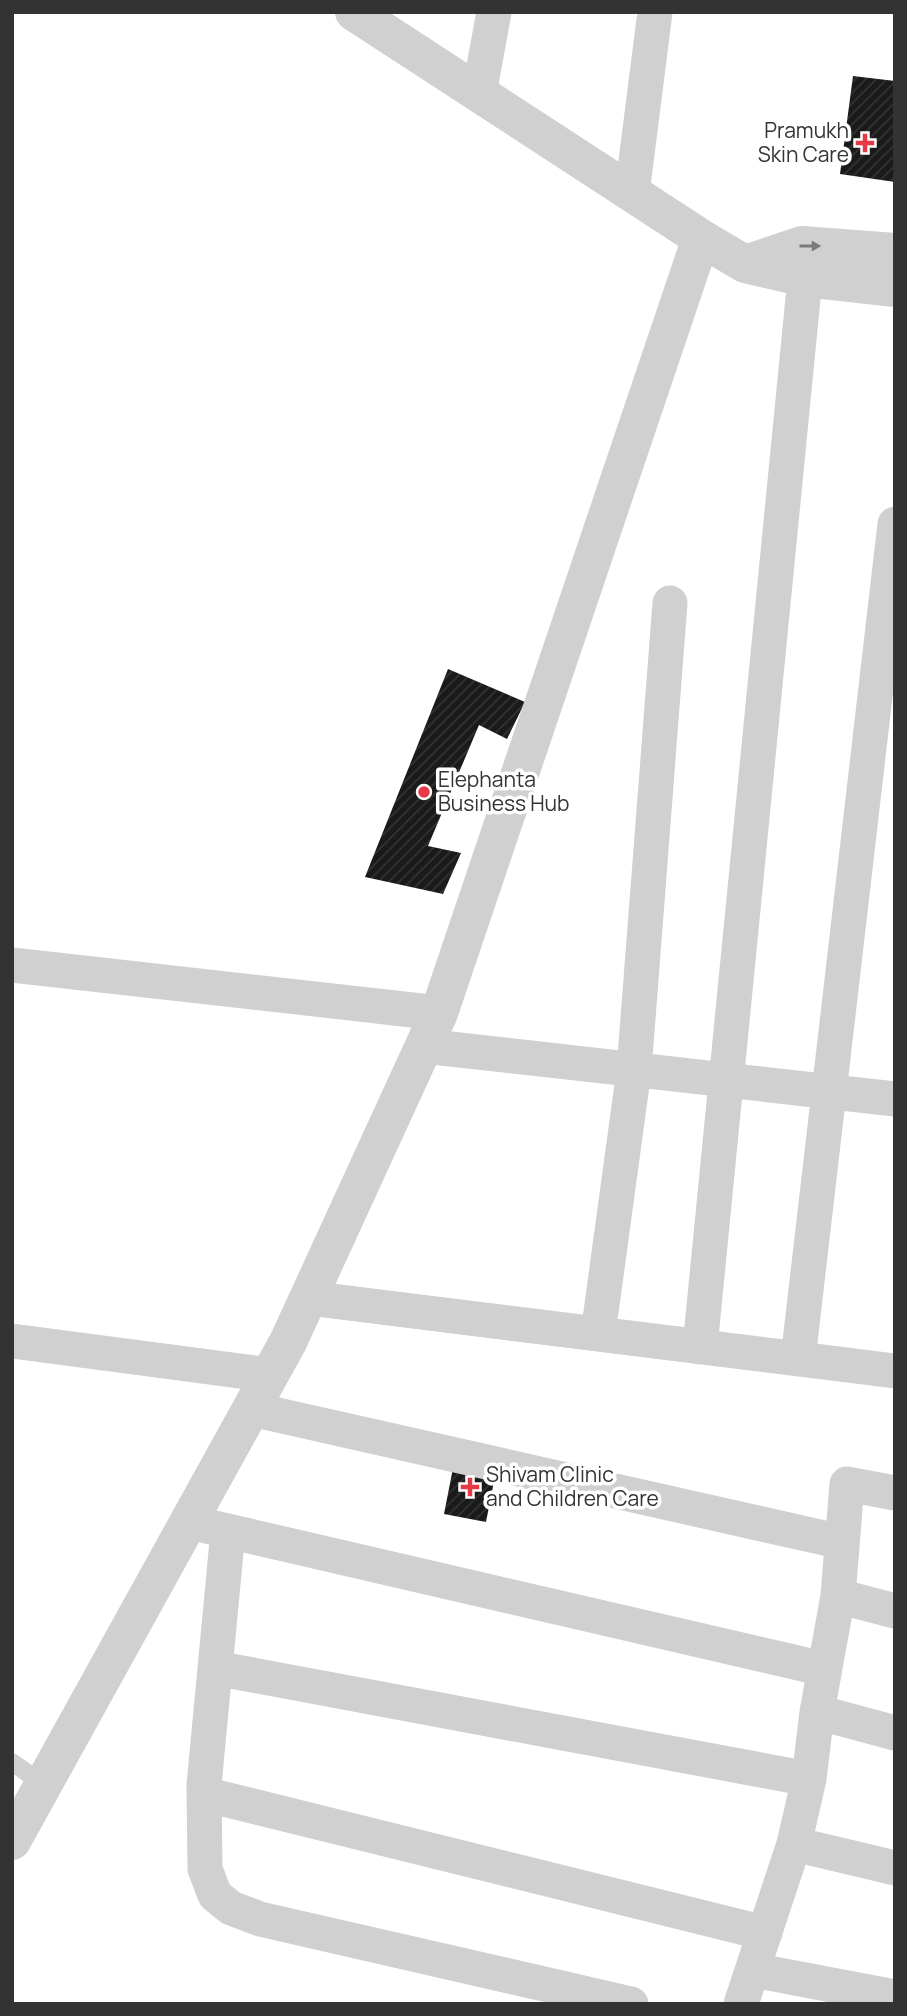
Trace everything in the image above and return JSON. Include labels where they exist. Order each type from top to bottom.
[{"type":"street","points":[[354,12],[388,23],[479,94],[745,264],[805,278],[895,288]]},
{"type":"street","points":[[479,94],[494,12]]},
{"type":"street","points":[[632,193],[655,12]]},
{"type":"street","points":[[12,1840],[288,1342],[431,1029],[701,238]]},
{"type":"street","points":[[745,264],[802,245],[895,252]]},
{"type":"street","points":[[700,1347],[805,278]]},
{"type":"street","points":[[798,1359],[895,524]]},
{"type":"street","points":[[598,1334],[634,1070],[670,603]]},
{"type":"street","points":[[12,965],[431,1029],[634,1070],[895,1099]]},
{"type":"street","points":[[308,1298],[895,1371]]},
{"type":"street","points":[[12,1341],[270,1375]]},
{"type":"street","points":[[251,1409],[842,1542]]},
{"type":"street","points":[[741,2004],[794,1844],[809,1779],[817,1712],[838,1596],[847,1483],[895,1493]]},
{"type":"street","points":[[189,1521],[824,1669]]},
{"type":"street","points":[[228,1531],[204,1794],[205,1869],[215,1895],[230,1908],[260,1919],[631,2004]]},
{"type":"street","points":[[838,1596],[895,1611]]},
{"type":"street","points":[[215,1668],[809,1779]]},
{"type":"street","points":[[817,1712],[895,1733]]},
{"type":"street","points":[[204,1794],[765,1933]]},
{"type":"street","points":[[794,1844],[895,1868]]},
{"type":"street","points":[[753,1970],[895,1997]]},
{"type":"lane","points":[[12,1762],[43,1784]]},
{"type":"building","points":[[853,76],[895,81],[895,182],[840,174]]},
{"type":"building","name":"Elephanta Business Hub","points":[[448,669],[525,702],[507,739],[479,725],[428,846],[461,853],[443,894],[365,877]]},
{"type":"building","points":[[454,1463],[496,1471],[486,1522],[444,1514]]},
{"type":"place","name":"Pramukh Skin Care","points":[[865,143]]},
{"type":"place","name":"Elephanta Business Hub","points":[[424,792]]},
{"type":"place","name":"Shivam Clinic and Children Care","points":[[470,1487]]}]
